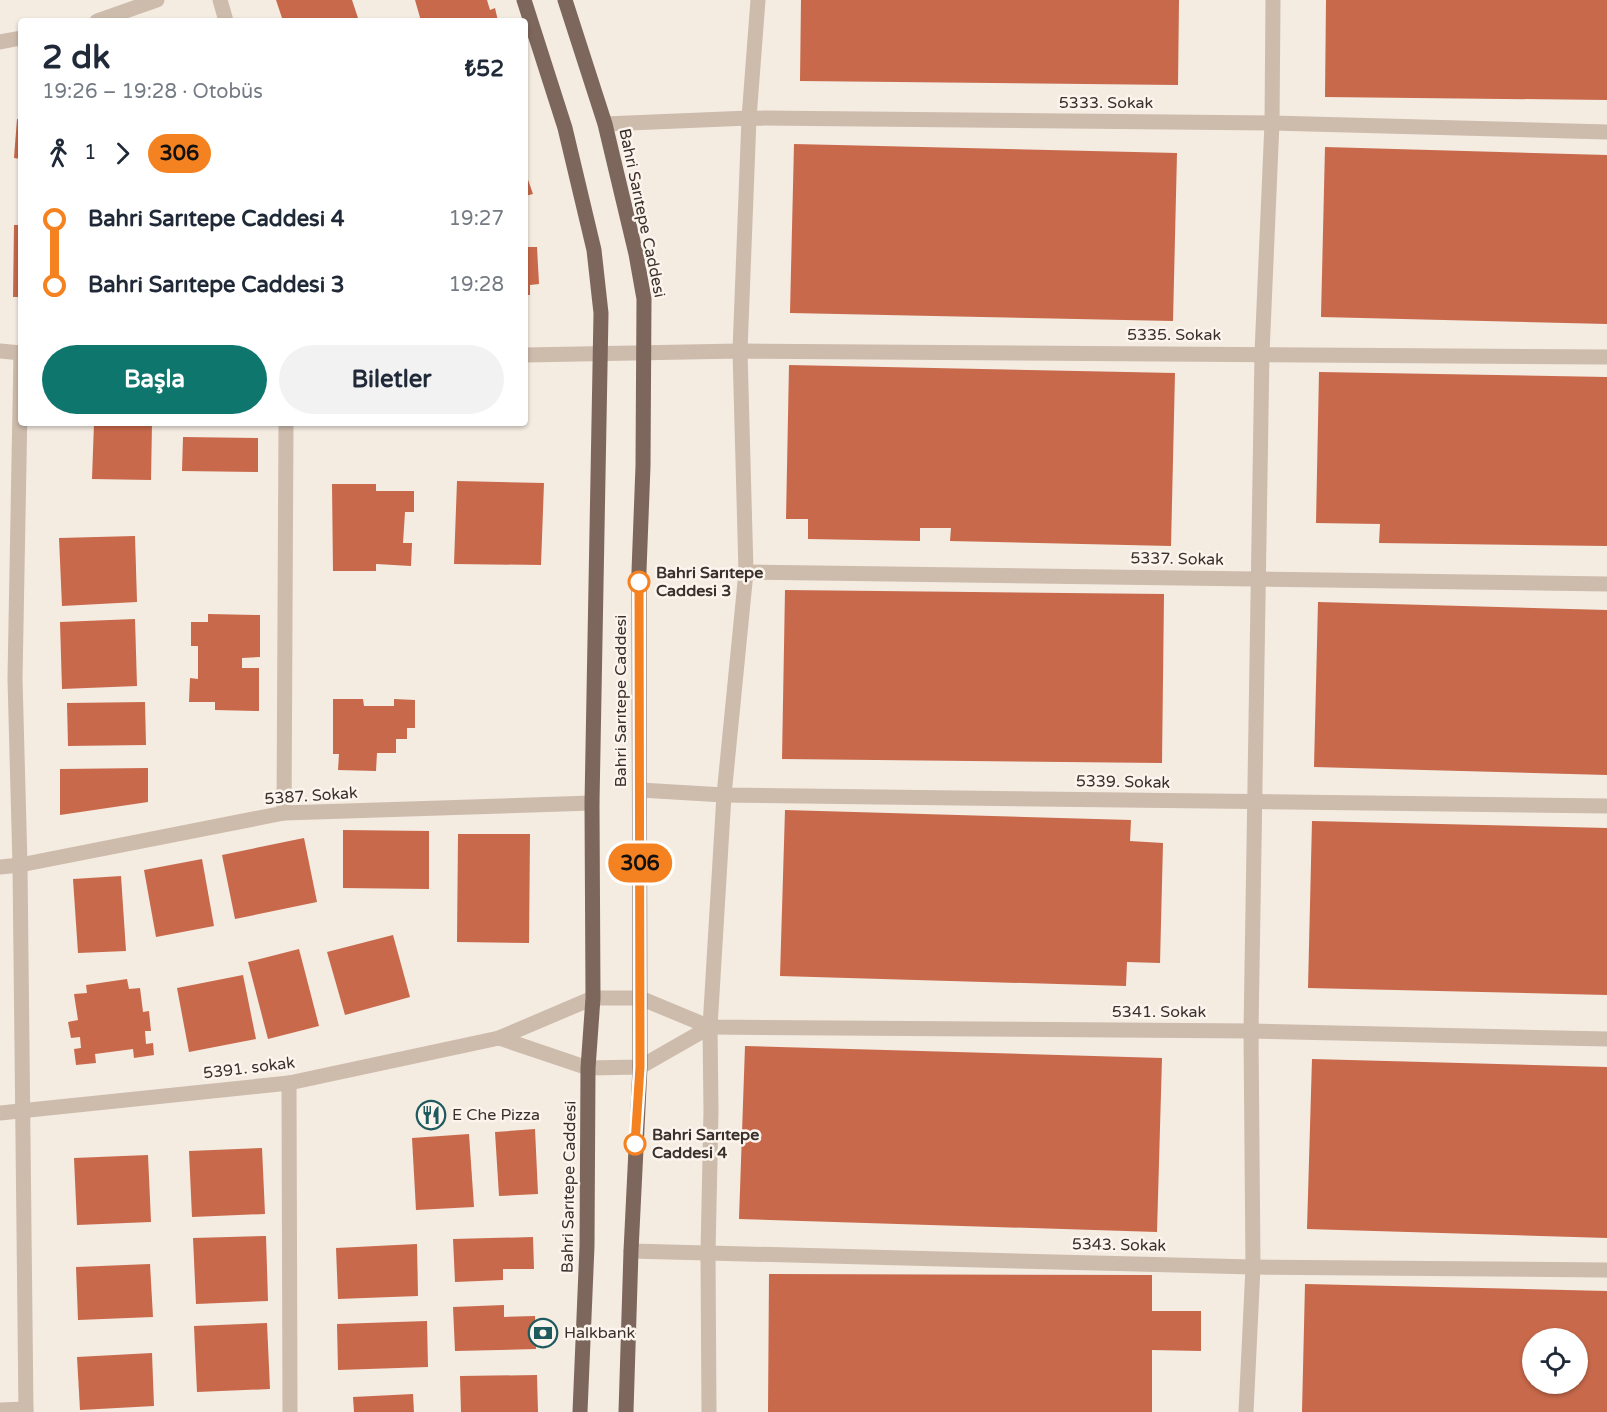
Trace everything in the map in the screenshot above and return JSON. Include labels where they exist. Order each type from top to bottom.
[{"type":"main road","name":"Bahri Sarıtepe Caddesi","points":[[524,0],[565,128],[594,250],[601,312],[592,803],[593,998],[588,1068],[587,1246],[580,1412]]},
{"type":"main road","name":"Bahri Sarıtepe Caddesi","points":[[565,0],[605,124],[636,254],[644,299],[639,571],[640,1067],[626,1412]]},
{"type":"street","points":[[105,18],[156,0]]},
{"type":"street","points":[[220,0],[224,18]]},
{"type":"street","points":[[709,1412],[710,1027],[724,795],[746,572],[740,351],[749,118],[758,0]]},
{"type":"street","points":[[1246,1412],[1253,1267],[1251,1031],[1262,354],[1272,123],[1273,0]]},
{"type":"street","points":[[0,42],[18,39]]},
{"type":"street","name":"5333. Sokak","points":[[605,124],[749,118],[1272,123],[1607,132]]},
{"type":"street","points":[[0,351],[18,353]]},
{"type":"street","name":"5335. Sokak","points":[[528,355],[740,351],[1607,357]]},
{"type":"street","points":[[0,1410],[26,1410],[20,865],[8,679],[18,426]]},
{"type":"street","points":[[284,813],[286,426]]},
{"type":"street","name":"5337. Sokak","points":[[746,572],[1607,584]]},
{"type":"street","name":"5339. Sokak","points":[[640,790],[724,795],[1607,806]]},
{"type":"street","name":"5387. Sokak","points":[[0,867],[284,813],[592,803]]},
{"type":"street","points":[[593,998],[640,998],[710,1027]]},
{"type":"street","name":"5391. sokak","points":[[0,1113],[289,1083],[499,1038],[593,998]]},
{"type":"street","points":[[499,1038],[588,1068],[640,1067],[710,1027]]},
{"type":"street","name":"5341. Sokak","points":[[710,1027],[1251,1031],[1607,1040]]},
{"type":"street","points":[[289,1083],[290,1412]]},
{"type":"street","name":"5343. Sokak","points":[[631,1251],[1253,1267],[1607,1270]]},
{"type":"building","points":[[276,0],[352,0],[358,18],[282,18]]},
{"type":"building","points":[[415,0],[487,0],[490,10],[495,8],[497,18],[420,18]]},
{"type":"building","points":[[801,0],[1179,0],[1178,85],[800,81]]},
{"type":"building","points":[[1326,0],[1607,0],[1607,100],[1325,97]]},
{"type":"building","points":[[17,119],[18,159],[14,158]]},
{"type":"building","points":[[794,144],[1177,153],[1173,321],[790,313]]},
{"type":"building","points":[[1325,147],[1607,155],[1607,324],[1321,317]]},
{"type":"building","points":[[528,180],[533,194],[528,195]]},
{"type":"building","points":[[14,225],[18,225],[18,297],[13,297]]},
{"type":"building","points":[[528,247],[537,247],[539,284],[530,285],[530,295],[528,295]]},
{"type":"building","points":[[789,365],[1175,373],[1171,546],[950,541],[951,528],[920,528],[920,541],[808,539],[808,519],[786,519]]},
{"type":"building","points":[[1319,372],[1607,377],[1607,546],[1379,543],[1380,524],[1316,523]]},
{"type":"building","points":[[94,426],[152,426],[151,480],[92,479]]},
{"type":"building","points":[[183,437],[258,438],[258,472],[182,471]]},
{"type":"building","points":[[457,481],[544,483],[541,565],[454,564]]},
{"type":"building","points":[[332,484],[376,484],[376,491],[414,491],[414,512],[405,512],[403,543],[412,543],[411,566],[376,564],[376,571],[333,571]]},
{"type":"building","points":[[135,536],[137,602],[62,606],[59,538]]},
{"type":"building","points":[[785,590],[1164,594],[1162,763],[782,759]]},
{"type":"building","points":[[1318,602],[1607,610],[1607,775],[1314,767]]},
{"type":"building","points":[[208,614],[260,615],[260,657],[242,658],[242,668],[259,668],[259,711],[215,710],[215,702],[189,702],[190,678],[198,679],[198,646],[191,646],[191,622],[208,622]]},
{"type":"building","points":[[135,619],[137,686],[62,689],[60,622]]},
{"type":"building","points":[[333,699],[363,699],[364,706],[394,706],[394,699],[415,700],[415,728],[407,728],[407,739],[396,739],[396,753],[377,753],[376,771],[338,770],[339,754],[333,754]]},
{"type":"building","points":[[145,702],[146,745],[68,746],[67,703]]},
{"type":"building","points":[[148,768],[148,802],[60,815],[60,769]]},
{"type":"building","points":[[785,810],[1131,820],[1130,841],[1163,843],[1160,963],[1127,962],[1126,986],[780,976]]},
{"type":"building","points":[[1312,821],[1607,828],[1607,995],[1308,988]]},
{"type":"building","points":[[343,830],[429,831],[429,889],[343,888]]},
{"type":"building","points":[[458,834],[530,834],[529,943],[457,942]]},
{"type":"building","points":[[304,838],[317,902],[235,919],[222,855]]},
{"type":"building","points":[[202,859],[214,926],[156,937],[144,870]]},
{"type":"building","points":[[121,876],[126,951],[78,953],[73,879]]},
{"type":"building","points":[[393,935],[410,997],[345,1015],[327,952]]},
{"type":"building","points":[[299,949],[319,1026],[268,1039],[248,962]]},
{"type":"building","points":[[243,975],[256,1039],[189,1052],[177,988]]},
{"type":"building","points":[[127,979],[129,989],[140,988],[143,1012],[149,1011],[151,1031],[145,1031],[146,1044],[153,1043],[154,1055],[134,1058],[133,1049],[95,1054],[96,1063],[76,1065],[74,1049],[81,1048],[80,1037],[71,1038],[68,1022],[78,1020],[74,994],[87,993],[86,985]]},
{"type":"building","points":[[745,1046],[1162,1058],[1157,1232],[739,1219]]},
{"type":"building","points":[[1312,1059],[1607,1067],[1607,1238],[1307,1229]]},
{"type":"building","points":[[535,1129],[538,1194],[499,1196],[495,1132]]},
{"type":"building","points":[[469,1134],[474,1207],[416,1210],[412,1138]]},
{"type":"building","points":[[262,1148],[265,1214],[192,1217],[189,1151]]},
{"type":"building","points":[[148,1155],[151,1222],[77,1225],[74,1158]]},
{"type":"building","points":[[266,1236],[268,1301],[196,1304],[193,1238]]},
{"type":"building","points":[[533,1237],[534,1269],[503,1269],[503,1280],[455,1282],[453,1239]]},
{"type":"building","points":[[417,1244],[418,1296],[338,1299],[336,1248]]},
{"type":"building","points":[[150,1264],[153,1317],[78,1320],[76,1267]]},
{"type":"building","points":[[769,1274],[1152,1275],[1152,1311],[1201,1311],[1201,1351],[1152,1350],[1152,1412],[768,1412]]},
{"type":"building","points":[[1305,1284],[1607,1291],[1607,1412],[1302,1412]]},
{"type":"building","points":[[504,1305],[504,1317],[535,1316],[536,1349],[455,1351],[453,1307]]},
{"type":"building","points":[[427,1321],[428,1367],[338,1370],[337,1324]]},
{"type":"building","points":[[267,1323],[270,1389],[197,1392],[194,1326]]},
{"type":"building","points":[[152,1353],[154,1406],[80,1410],[77,1357]]},
{"type":"building","points":[[537,1375],[538,1412],[461,1412],[460,1376]]},
{"type":"building","points":[[413,1394],[414,1412],[354,1412],[353,1397]]},
{"type":"bus line","name":"306","points":[[635,1144],[640,1067],[639,582]]},
{"type":"place","name":"Bahri Sarıtepe Caddesi 3","points":[[639,582]]},
{"type":"place","name":"E Che Pizza","points":[[431,1115]]},
{"type":"place","name":"Bahri Sarıtepe Caddesi 4","points":[[635,1144]]},
{"type":"place","name":"Halkbank","points":[[543,1333]]}]
